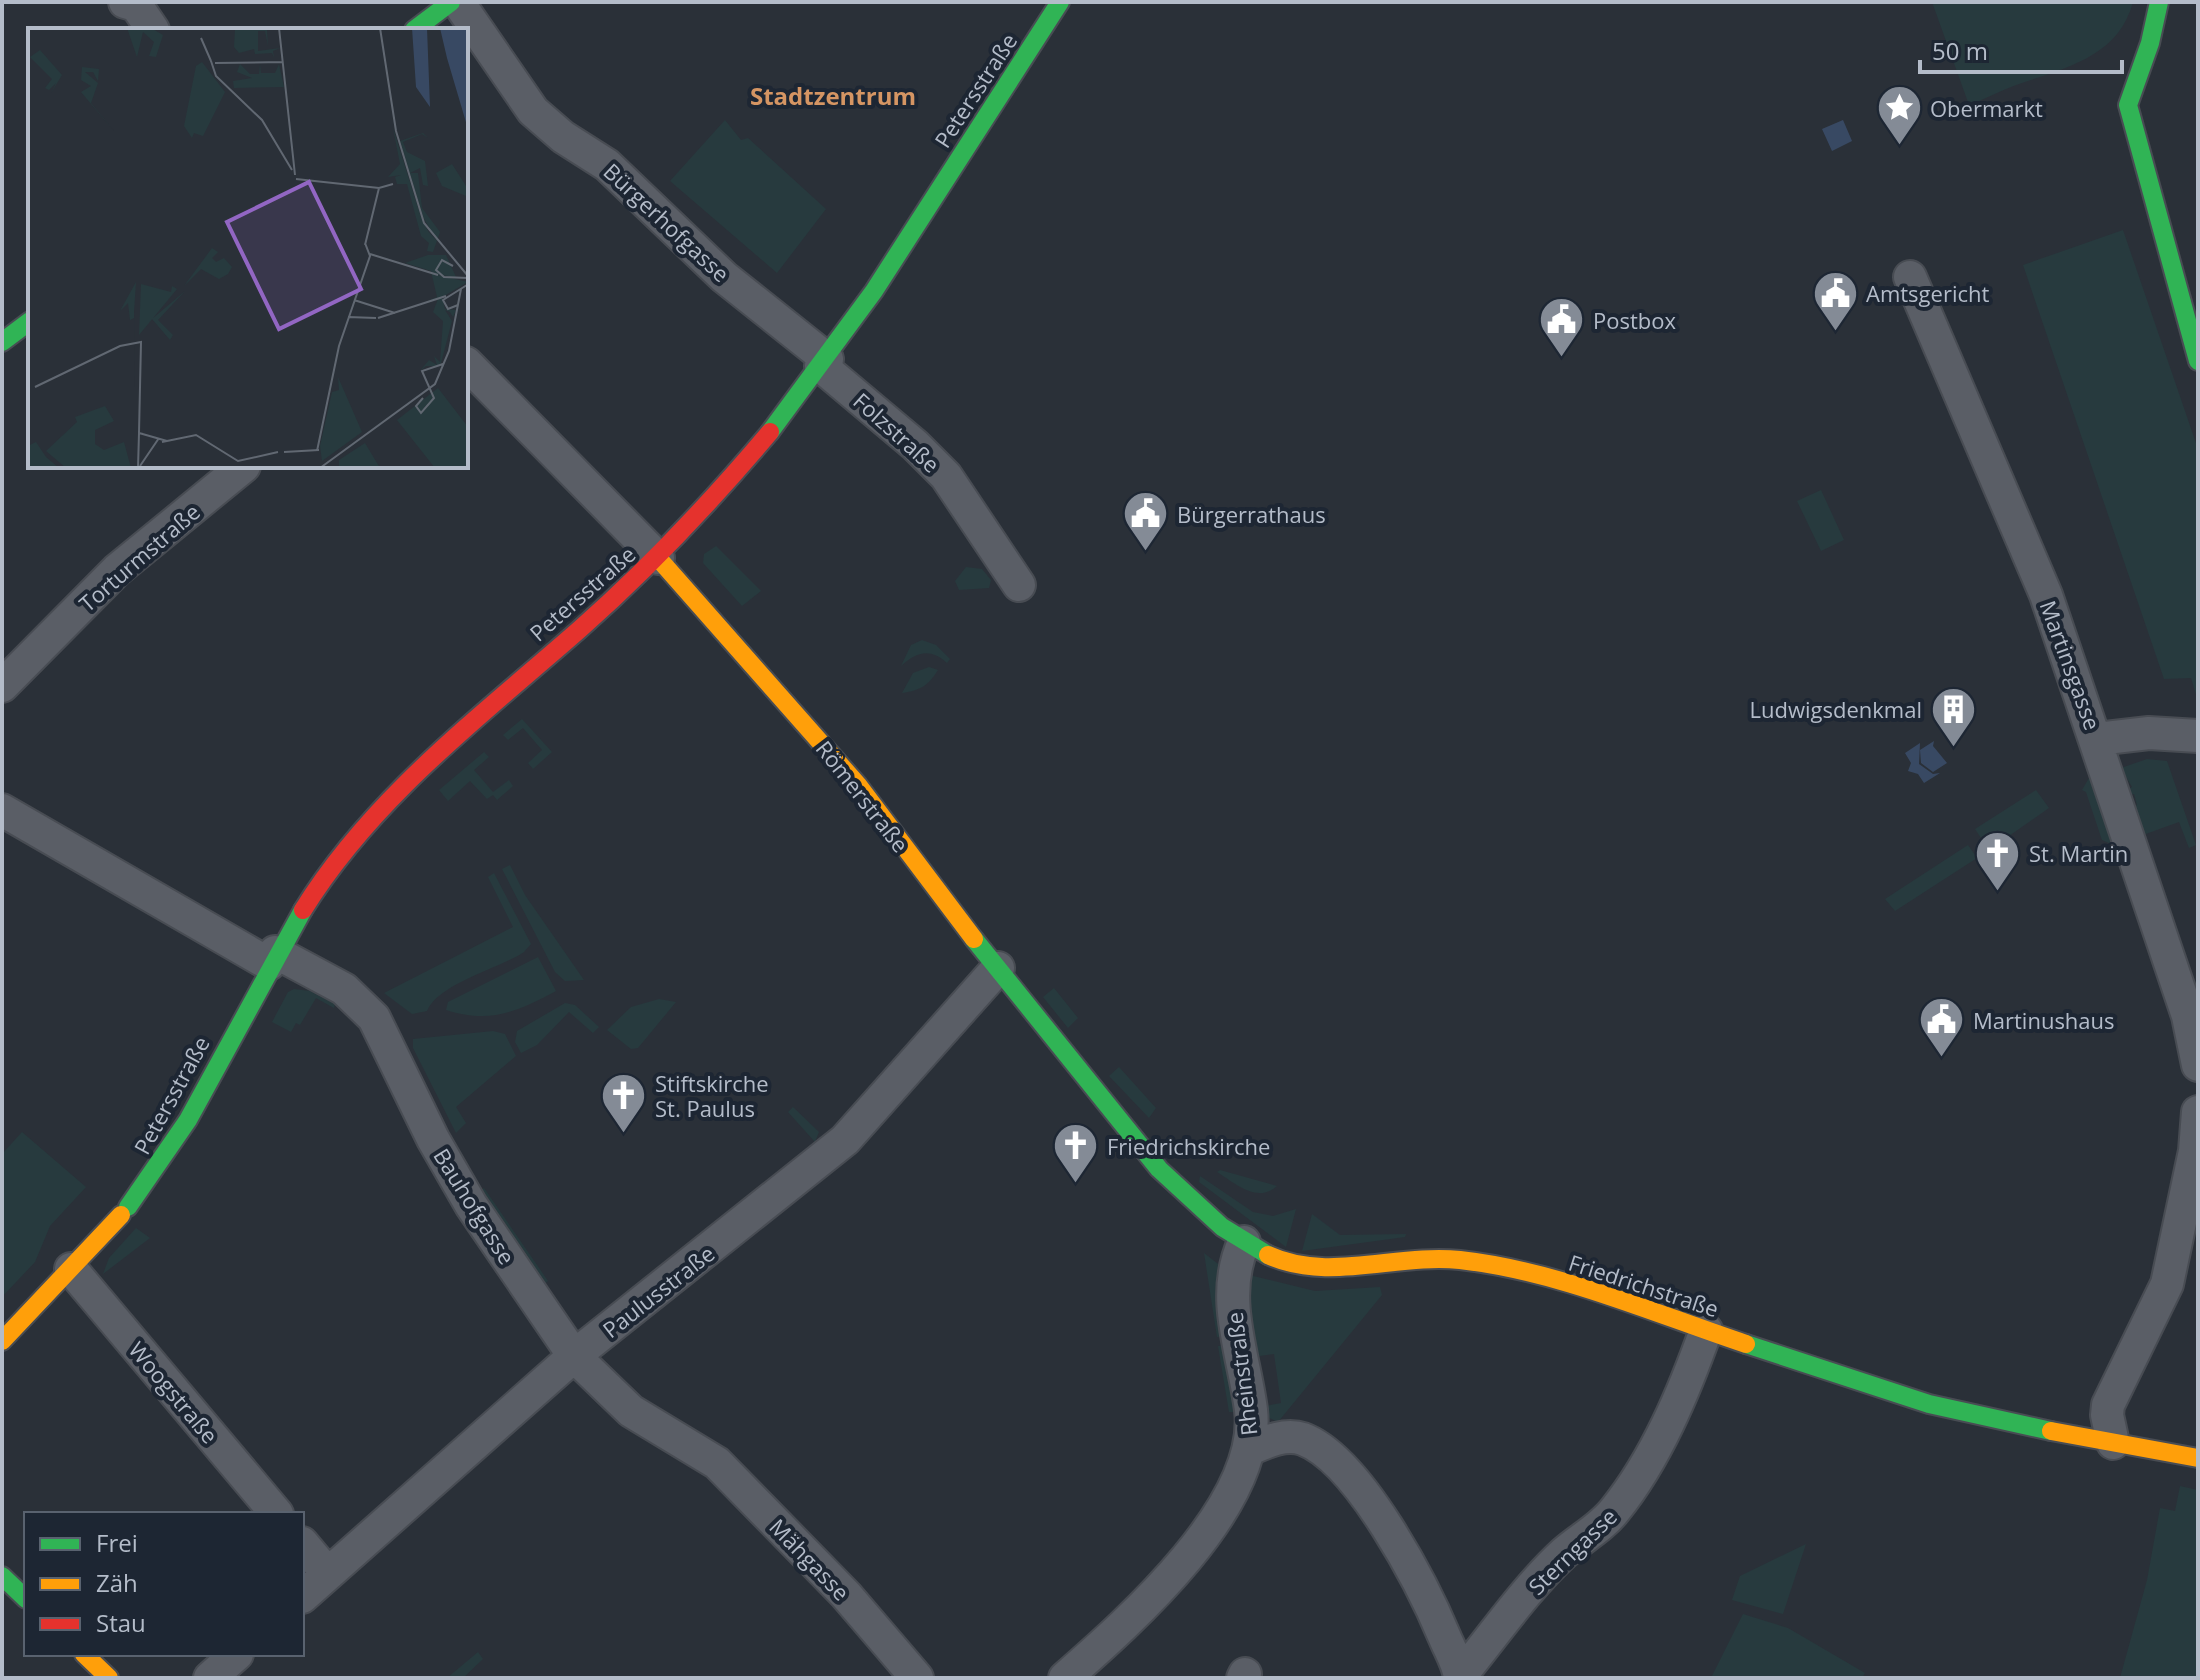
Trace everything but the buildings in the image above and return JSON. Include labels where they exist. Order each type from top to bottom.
[{"type":"street","points":[[417,28],[451,2]]},
{"type":"street","name":"Bürgerhofgasse","points":[[458,2],[518,93],[543,120],[607,165],[724,277],[824,363]]},
{"type":"street","name":"Petersstraße","points":[[2,1341],[124,1211],[155,1172],[294,919],[346,848],[413,774],[658,558],[737,471],[824,363],[1060,2]]},
{"type":"street","points":[[2159,2],[2150,43],[2128,105],[2198,361]]},
{"type":"street","name":"Martinsgasse","points":[[1910,277],[2046,595],[2188,1016],[2198,1065]]},
{"type":"street","points":[[2,342],[28,322]]},
{"type":"street","name":"Folzstraße","points":[[824,363],[939,468],[1019,585]]},
{"type":"street","name":"Römerstraße","points":[[468,365],[658,558],[836,760],[1159,1169],[1209,1216],[1244,1242]]},
{"type":"street","name":"Torturmstraße","points":[[2,686],[117,570],[242,468]]},
{"type":"street","points":[[2097,739],[2149,733],[2198,736]]},
{"type":"street","name":"Bauhofgasse","points":[[2,810],[272,958],[344,989],[374,1018],[433,1139],[471,1205],[574,1356],[631,1411],[695,1450]]},
{"type":"street","name":"Paulusstraße","points":[[304,1595],[574,1356],[845,1140],[998,968]]},
{"type":"street","points":[[2113,1443],[2108,1405],[2167,1284],[2195,1151],[2198,1112]]},
{"type":"street","name":"Friedrichstraße","points":[[1244,1242],[1279,1260],[1319,1268],[1422,1259],[1479,1262],[1535,1274],[1929,1404],[2024,1426],[2198,1458]]},
{"type":"street","name":"Rheinstraße","points":[[1066,1678],[1166,1584],[1215,1518],[1250,1449],[1250,1409],[1232,1289],[1244,1242]]},
{"type":"street","name":"Woogstraße","points":[[71,1269],[275,1512]]},
{"type":"street","name":"Sterngasse","points":[[1461,1677],[1540,1578],[1613,1513],[1629,1492],[1668,1420],[1706,1330]]},
{"type":"street","points":[[1250,1449],[1283,1437],[1302,1439],[1321,1449],[1355,1484],[1404,1552],[1425,1589],[1461,1677]]},
{"type":"street","name":"Mähgasse","points":[[695,1450],[717,1463],[835,1584],[917,1678]]},
{"type":"street","points":[[304,1545],[328,1574]]},
{"type":"street","points":[[2,1576],[24,1597]]},
{"type":"street","points":[[86,1656],[109,1678]]},
{"type":"street","points":[[210,1678],[235,1656]]},
{"type":"green space","points":[[1932,2],[2133,2],[2126,21],[2115,36],[2087,58],[1969,105]]},
{"type":"green space","points":[[725,120],[741,140],[748,138],[826,209],[777,273],[670,181]]},
{"type":"green space","points":[[2123,230],[2198,449],[2198,701],[2191,678],[2164,679],[2023,265]]},
{"type":"green space","points":[[1821,490],[1844,540],[1821,551],[1797,501]]},
{"type":"green space","points":[[716,546],[761,591],[742,606],[703,563],[704,554]]},
{"type":"green space","points":[[966,567],[982,569],[991,580],[989,588],[959,590],[955,581]]},
{"type":"green space","points":[[922,640],[936,645],[950,659],[947,663],[928,653],[912,658],[901,666],[911,645]]},
{"type":"green space","points":[[929,667],[938,670],[927,684],[902,693],[913,673]]},
{"type":"green space","points":[[522,719],[552,752],[533,769],[528,763],[542,750],[523,728],[508,740],[503,735]]},
{"type":"green space","points":[[484,752],[489,757],[474,770],[493,792],[509,780],[513,786],[497,800],[493,795],[487,799],[470,781],[448,801],[439,790]]},
{"type":"green space","points":[[2147,759],[2167,761],[2196,845],[2189,848],[2179,822],[2143,835],[2134,806],[2137,805],[2134,794],[2130,795],[2128,789],[2132,787],[2121,768]]},
{"type":"green space","points":[[2089,778],[2096,788],[2111,844],[2102,840],[2086,792],[2082,790]]},
{"type":"green space","points":[[2036,790],[2049,808],[1989,850],[1975,829]]},
{"type":"green space","points":[[1968,845],[1977,858],[1895,911],[1885,899]]},
{"type":"green space","points":[[510,865],[525,895],[584,980],[565,981],[555,972],[502,869]]},
{"type":"green space","points":[[494,873],[531,944],[524,952],[444,992],[427,1011],[412,1014],[384,993],[513,927],[488,877]]},
{"type":"green space","points":[[538,957],[556,991],[503,1014],[476,1016],[446,1010],[448,1002]]},
{"type":"green space","points":[[1054,988],[1078,1018],[1068,1028],[1043,997]]},
{"type":"green space","points":[[294,989],[310,991],[335,1004],[334,1008],[316,998],[300,1025],[296,1023],[291,1032],[272,1022],[288,992]]},
{"type":"green space","points":[[659,999],[676,1002],[638,1048],[631,1049],[607,1030],[631,1007]]},
{"type":"green space","points":[[565,1003],[575,1005],[599,1027],[593,1033],[569,1012],[537,1045],[521,1053],[515,1042],[517,1031]]},
{"type":"green space","points":[[493,1031],[505,1034],[516,1056],[456,1107],[466,1123],[456,1133],[413,1048],[413,1039]]},
{"type":"green space","points":[[1119,1067],[1156,1108],[1149,1118],[1109,1076]]},
{"type":"green space","points":[[793,1107],[819,1132],[815,1142],[788,1112]]},
{"type":"green space","points":[[22,1132],[86,1187],[50,1226],[35,1262],[2,1297],[2,1154]]},
{"type":"green space","points":[[1220,1170],[1277,1186],[1262,1193],[1246,1190],[1217,1172]]},
{"type":"green space","points":[[1200,1176],[1253,1212],[1273,1216],[1296,1209],[1286,1247],[1199,1182]]},
{"type":"green space","points":[[484,1188],[548,1281],[544,1284],[480,1192]]},
{"type":"green space","points":[[1312,1214],[1340,1235],[1406,1234],[1405,1237],[1302,1251]]},
{"type":"green space","points":[[136,1228],[150,1238],[103,1274],[109,1258]]},
{"type":"green space","points":[[1204,1253],[1222,1267],[1218,1285],[1227,1336],[1217,1337]]},
{"type":"green space","points":[[1249,1275],[1315,1291],[1380,1287],[1382,1295],[1278,1422],[1265,1416],[1260,1407],[1281,1403],[1274,1354],[1252,1357]]},
{"type":"green space","points":[[1228,1345],[1239,1412],[1229,1412],[1218,1346]]},
{"type":"green space","points":[[2180,1486],[2198,1490],[2198,1678],[2120,1678],[2147,1580],[2160,1508],[2175,1511]]},
{"type":"green space","points":[[1806,1544],[1783,1614],[1732,1600],[1740,1576]]},
{"type":"green space","points":[[1743,1614],[1788,1628],[1865,1673],[1862,1678],[1711,1678]]},
{"type":"green space","points":[[478,1652],[483,1659],[463,1678],[447,1678]]},
{"type":"water","points":[[1843,120],[1852,141],[1832,151],[1822,129]]},
{"type":"water","points":[[1934,741],[1933,746],[1947,763],[1933,772],[1921,763],[1920,750]]},
{"type":"water","points":[[1920,743],[1919,764],[1933,774],[1940,773],[1924,783],[1918,774],[1908,771],[1911,763],[1905,753]]},
{"type":"traffic: fast","points":[[417,28],[451,2]]},
{"type":"traffic: fast","points":[[770,432],[874,291],[1060,2]]},
{"type":"traffic: fast","points":[[2159,2],[2150,43],[2128,105],[2198,361]]},
{"type":"traffic: fast","points":[[2,342],[28,322]]},
{"type":"traffic: fast","points":[[128,1207],[188,1120],[303,910]]},
{"type":"traffic: fast","points":[[974,939],[1159,1169],[1222,1227],[1268,1255]]},
{"type":"traffic: fast","points":[[1746,1344],[1929,1404],[2051,1431]]},
{"type":"traffic: fast","points":[[2,1576],[24,1597]]},
{"type":"traffic: slow","points":[[658,558],[858,785],[974,939]]},
{"type":"traffic: slow","points":[[2,1341],[121,1215]]},
{"type":"traffic: slow","points":[[1268,1255],[1314,1267],[1436,1259],[1497,1265],[1605,1294],[1746,1344]]},
{"type":"traffic: slow","points":[[2051,1431],[2198,1458]]},
{"type":"traffic: slow","points":[[86,1656],[109,1678]]},
{"type":"traffic: jam","points":[[303,910],[331,869],[395,794],[655,558],[770,432]]},
{"type":"place","name":"Obermarkt","points":[[1899,147]]},
{"type":"place","name":"Amtsgericht","points":[[1835,332]]},
{"type":"place","name":"Postbox","points":[[1562,359]]},
{"type":"place","name":"Bürgerrathaus","points":[[1146,553]]},
{"type":"place","name":"Ludwigsdenkmal","points":[[1953,748]]},
{"type":"place","name":"St. Martin","points":[[1998,892]]},
{"type":"place","name":"Martinushaus","points":[[1942,1059]]},
{"type":"place","name":"Stiftskirche St. Paulus","points":[[624,1135]]},
{"type":"place","name":"Friedrichskirche","points":[[1076,1185]]},
{"type":"district","name":"Stadtzentrum","points":[[833,95]]}]
